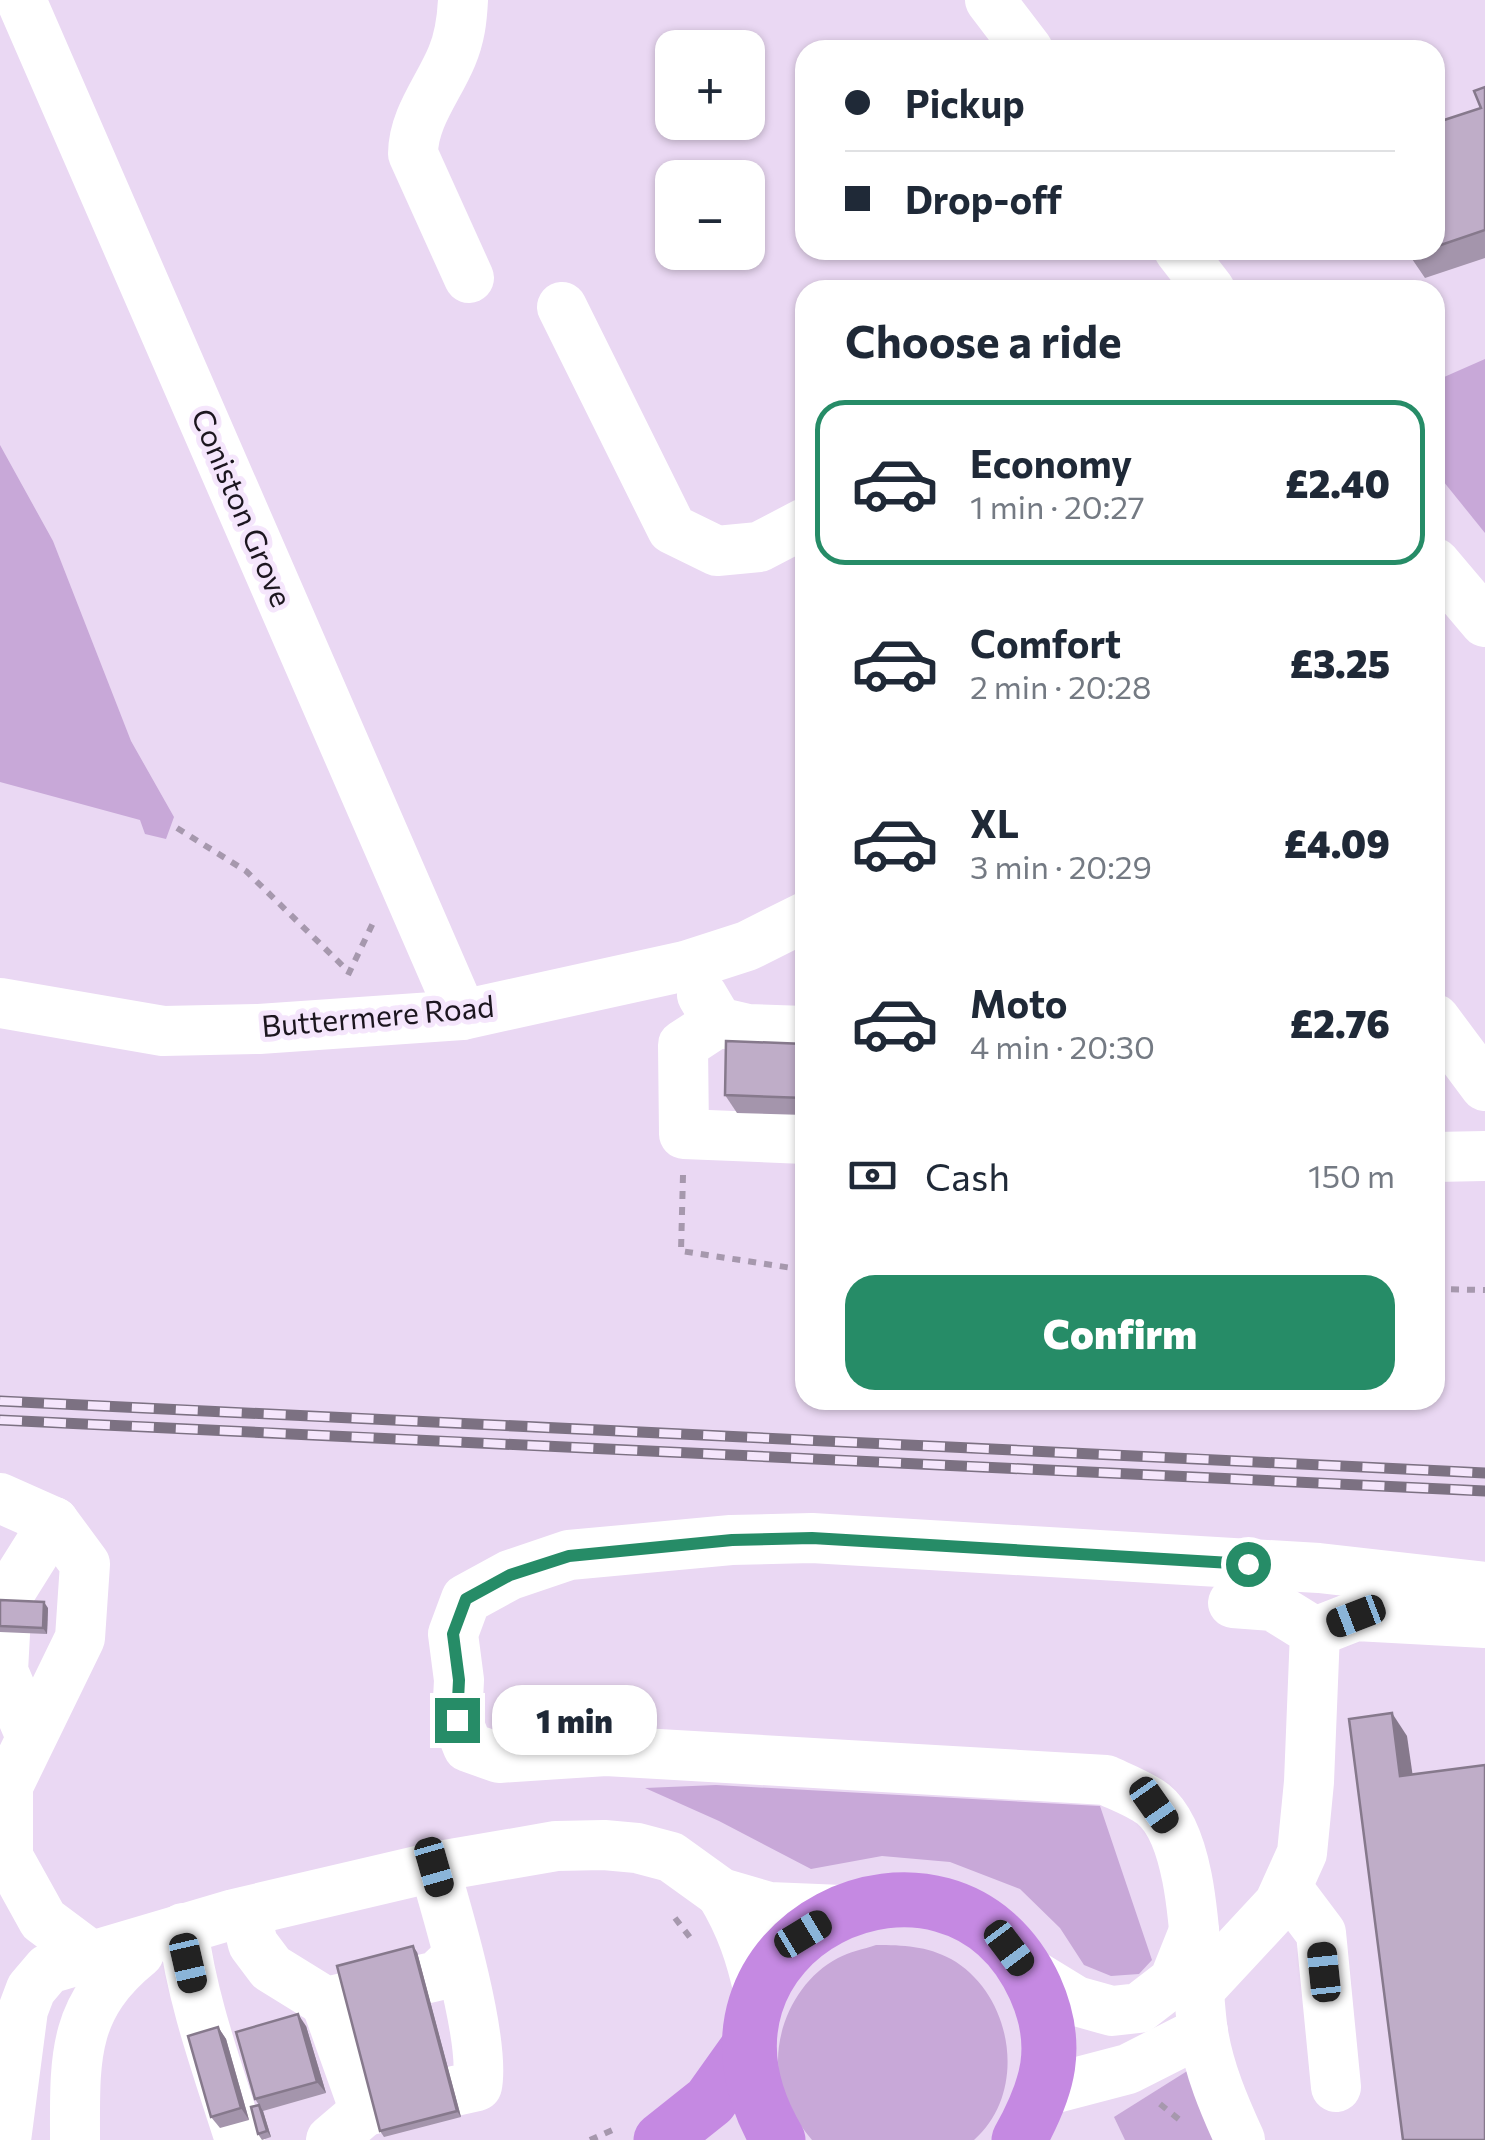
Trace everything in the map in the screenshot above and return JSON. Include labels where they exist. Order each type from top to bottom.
[{"type":"highway","points":[[778,2140],[760,2110],[751,2078],[748,2049],[759,1994],[777,1960],[803,1934],[842,1910],[880,1901],[914,1900],[943,1906],[975,1920],[1009,1948],[1027,1971],[1043,2006],[1049,2037],[1043,2118]]},
{"type":"highway","points":[[641,2133],[710,2101],[748,2049]]},
{"type":"street","name":"Coniston Grove","points":[[21,0],[462,1016]]},
{"type":"street","points":[[463,0],[462,30],[419,122],[413,154],[469,278]]},
{"type":"street","points":[[990,0],[1020,40]]},
{"type":"street","points":[[562,307],[672,529],[717,552],[759,547],[795,529]]},
{"type":"street","points":[[1445,583],[1485,622]]},
{"type":"street","name":"Buttermere Road","points":[[0,1003],[163,1030],[462,1016],[685,966],[747,946],[795,922]]},
{"type":"street","points":[[685,966],[718,1022],[748,1029],[795,1031]]},
{"type":"street","points":[[718,1022],[683,1045],[684,1134],[795,1139]]},
{"type":"street","points":[[1445,1032],[1485,1086]]},
{"type":"street","points":[[1445,1158],[1485,1156]]},
{"type":"street","points":[[0,1498],[54,1522],[85,1564],[80,1638],[8,1786],[8,1857],[43,1920],[102,1964]]},
{"type":"street","points":[[31,1737],[3,1671],[7,1596],[54,1522]]},
{"type":"street","points":[[1240,2140],[1218,2093],[1202,2010],[1196,1926],[1176,1835],[1154,1805],[1106,1780],[606,1751],[499,1758],[468,1748],[457,1720],[459,1680],[453,1634],[466,1599],[510,1575],[569,1556],[732,1540],[812,1538],[1319,1568],[1485,1587]]},
{"type":"street","points":[[1233,1603],[1273,1606],[1315,1632]]},
{"type":"street","points":[[1315,1632],[1356,1616],[1485,1623]]},
{"type":"street","points":[[1043,2118],[1128,2070],[1202,2010],[1288,1889],[1302,1853],[1315,1632]]},
{"type":"street","points":[[6,2140],[18,2039],[31,1988],[48,1970],[102,1964],[173,1931],[434,1867],[556,1846],[638,1848],[671,1857],[721,1893],[769,1907],[842,1910]]},
{"type":"street","points":[[326,2002],[348,2126],[477,2086],[480,2071],[458,1956],[434,1867]]},
{"type":"street","points":[[1288,1889],[1321,1933],[1336,2086]]},
{"type":"street","points":[[721,1893],[750,1951],[759,1994]]},
{"type":"street","points":[[245,1912],[253,1944],[271,1968],[326,2002],[437,1976],[458,1956]]},
{"type":"street","points":[[1027,1971],[1076,2001],[1112,2010],[1139,2008],[1174,1981],[1196,1926]]},
{"type":"street","points":[[173,1931],[240,2140]]},
{"type":"street","points":[[75,2140],[75,2056],[102,1964]]},
{"type":"path","points":[[177,828],[246,871],[349,972]]},
{"type":"path","points":[[322,1025],[399,872]]},
{"type":"path","points":[[684,1134],[681,1251],[795,1268]]},
{"type":"path","points":[[1445,1289],[1485,1290]]},
{"type":"path","points":[[670,1910],[692,1941]]},
{"type":"path","points":[[590,2140],[641,2133]]},
{"type":"shaded area","points":[[1485,359],[1485,533],[1445,483],[1445,377]]},
{"type":"shaded area","points":[[0,445],[53,541],[131,741],[174,817],[166,839],[145,834],[140,820],[0,782]]},
{"type":"shaded area","points":[[716,1785],[1100,1806],[1152,1960],[1139,1974],[1111,1976],[1084,1965],[1060,1928],[1020,1889],[950,1862],[882,1856],[811,1869],[645,1788]]},
{"type":"shaded area","points":[[876,1945],[915,1947],[951,1959],[972,1975],[988,1995],[1000,2019],[1007,2071],[1002,2096],[991,2120],[974,2140],[812,2140],[790,2108],[778,2068],[788,2013],[797,1996],[822,1968],[842,1956]]},
{"type":"shaded area","points":[[1192,2068],[1225,2140],[1125,2140],[1114,2117]]},
{"type":"building","points":[[1485,87],[1485,230],[1445,244],[1445,120],[1481,108],[1474,91]]},
{"type":"building","points":[[726,1041],[795,1044],[795,1098],[725,1095]]},
{"type":"building","points":[[0,1600],[44,1602],[43,1628],[0,1626]]},
{"type":"building","points":[[1392,1713],[1400,1776],[1485,1765],[1485,2140],[1403,2140],[1349,1719]]},
{"type":"building","points":[[413,1946],[457,2111],[380,2131],[337,1966]]},
{"type":"building","points":[[298,2014],[317,2082],[255,2099],[236,2032]]},
{"type":"building","points":[[218,2027],[241,2108],[211,2117],[188,2036]]},
{"type":"building","points":[[259,2105],[267,2131],[258,2134],[251,2107]]},
{"type":"railway","points":[[0,1401],[1485,1473]]},
{"type":"railway","points":[[0,1420],[1485,1491]]},
{"type":"route","points":[[457,1720],[459,1680],[453,1634],[466,1599],[510,1575],[569,1556],[732,1540],[812,1538],[1248,1564]]}]
